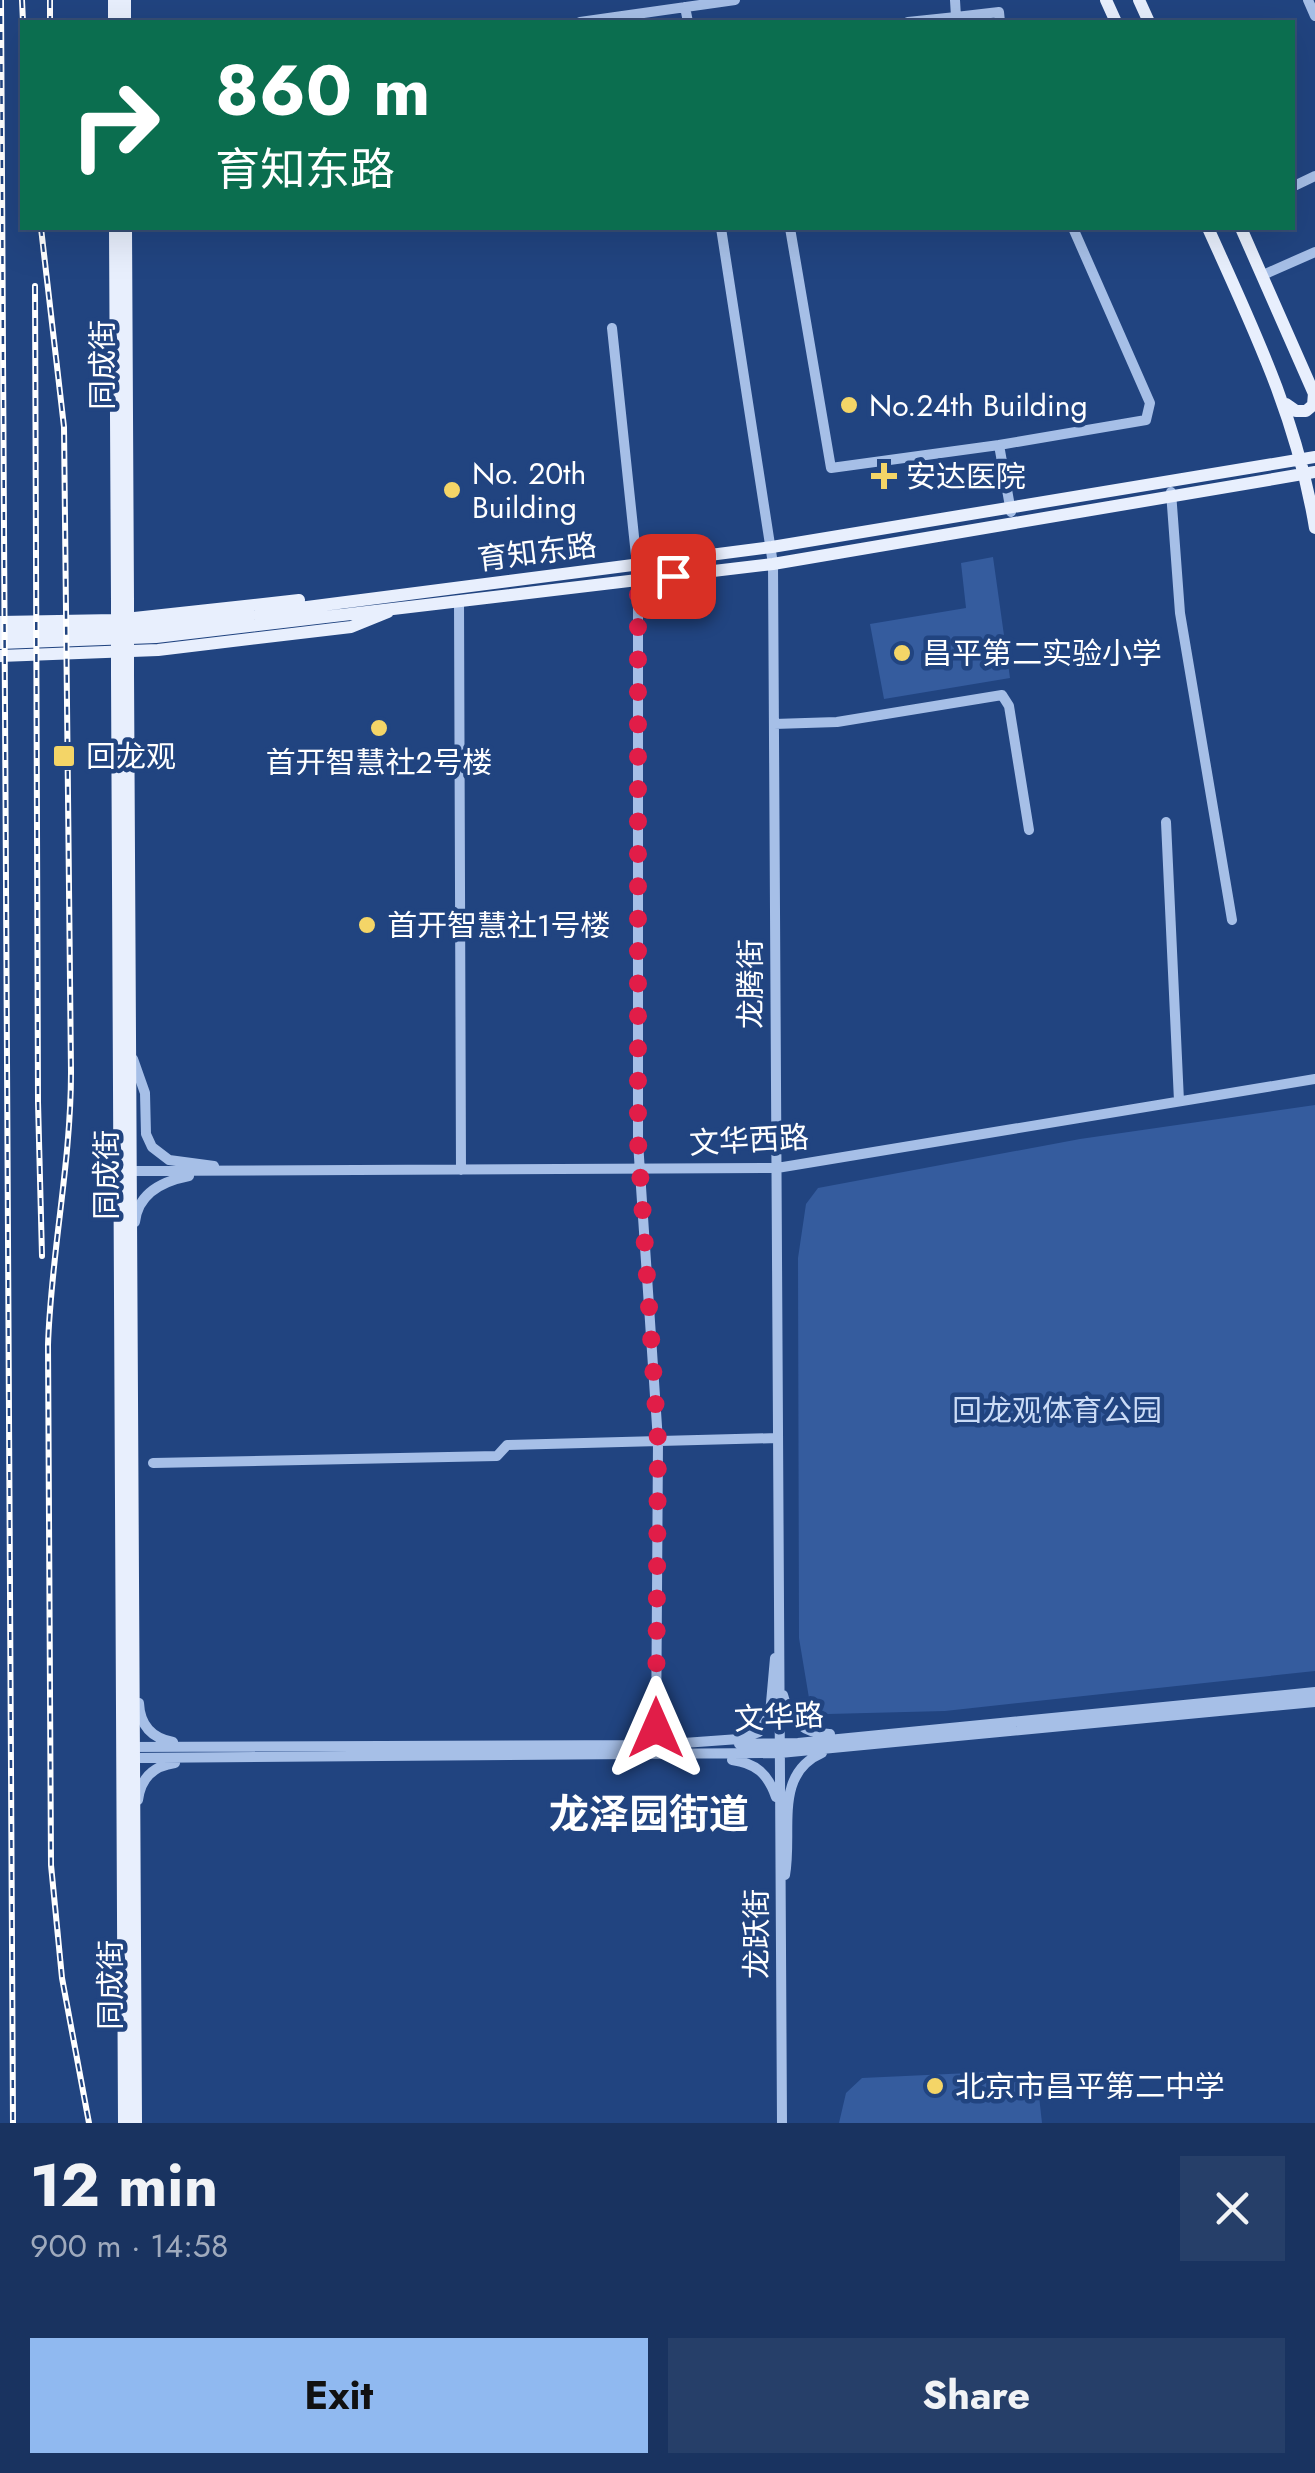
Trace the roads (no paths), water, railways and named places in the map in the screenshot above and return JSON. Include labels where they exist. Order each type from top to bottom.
[{"type":"main road","name":"同成街","points":[[115,230],[130,1040],[125,1171],[131,1313],[133,1622],[128,1752],[134,1886],[136,2123]]},
{"type":"main road","name":"同成街","points":[[122,602],[126,230]]},
{"type":"main road","points":[[1209,230],[1308,458],[1314,525]]},
{"type":"main road","points":[[1242,230],[1314,395],[1313,404],[1303,412],[1292,410],[1284,402]]},
{"type":"main road","name":"育知东路","points":[[0,643],[134,639],[401,602],[772,547],[1308,458]]},
{"type":"main road","name":"育知东路","points":[[0,632],[154,626],[401,602],[460,601],[773,564],[1310,473]]},
{"type":"main road","points":[[1314,525],[1315,513]]},
{"type":"main road","points":[[0,622],[116,620],[348,594],[401,602]]},
{"type":"main road","points":[[0,656],[135,652],[351,628],[401,602]]},
{"type":"main road","name":"同成街","points":[[123,674],[128,1752],[124,2123]]},
{"type":"street","points":[[594,20],[735,0]]},
{"type":"street","points":[[954,0],[956,16]]},
{"type":"street","points":[[1308,0],[1315,16]]},
{"type":"street","points":[[685,7],[688,20]]},
{"type":"street","points":[[924,20],[999,12],[1000,20]]},
{"type":"street","name":"龙腾街","points":[[721,230],[773,564],[780,1749]]},
{"type":"street","points":[[790,230],[830,468],[1146,420],[1150,403],[1074,230]]},
{"type":"street","points":[[1263,276],[1315,252]]},
{"type":"street","points":[[612,328],[637,564]]},
{"type":"street","points":[[999,445],[1012,523]]},
{"type":"street","points":[[1170,481],[1180,613],[1232,920]]},
{"type":"street","points":[[638,580],[640,1169],[658,1441],[656,1750]]},
{"type":"street","points":[[460,601],[461,1170]]},
{"type":"street","points":[[774,724],[837,722],[1002,695],[1009,706],[1029,830]]},
{"type":"street","points":[[1166,822],[1180,1101]]},
{"type":"street","points":[[130,1040],[145,1093],[146,1134],[154,1150],[175,1162],[249,1171]]},
{"type":"street","name":"文华西路","points":[[125,1171],[776,1168],[1315,1079]]},
{"type":"street","points":[[131,1313],[136,1273],[135,1222],[141,1202],[166,1182],[218,1171]]},
{"type":"street","points":[[153,1463],[497,1456],[507,1445],[778,1438]]},
{"type":"street","points":[[133,1622],[139,1712],[150,1731],[173,1742],[269,1746]]},
{"type":"street","points":[[656,1750],[744,1739],[762,1730],[770,1710],[779,1628]]},
{"type":"street","points":[[779,1655],[786,1708],[805,1730],[820,1734],[916,1731]]},
{"type":"street","name":"文华路","points":[[780,1749],[916,1731],[1315,1692]]},
{"type":"street","name":"文华路","points":[[128,1752],[228,1757],[850,1747],[1315,1702]]},
{"type":"street","name":"文华路","points":[[128,1752],[269,1746],[656,1750]]},
{"type":"street","points":[[780,1911],[789,1850],[792,1779],[811,1758],[850,1747]]},
{"type":"street","name":"龙跃街","points":[[780,1749],[782,2123]]},
{"type":"street","points":[[656,1750],[756,1766],[774,1791],[780,1828]]},
{"type":"street","points":[[134,1886],[138,1796],[144,1780],[167,1764],[228,1757]]},
{"type":"railway","points":[[1,0],[13,2123]]},
{"type":"railway","points":[[22,0],[23,20]]},
{"type":"railway","points":[[50,0],[50,20]]},
{"type":"railway","points":[[41,230],[64,427],[71,1072],[48,1345],[51,1865],[62,1978],[89,2123]]},
{"type":"railway","points":[[35,286],[42,1256]]},
{"type":"place","name":"No.24th Building","points":[[849,405]]},
{"type":"place","name":"安达医院","points":[[884,476]]},
{"type":"place","name":"No. 20th Building","points":[[452,490]]},
{"type":"place","name":"昌平第二实验小学","points":[[902,653]]},
{"type":"place","name":"首开智慧社2号楼","points":[[379,728]]},
{"type":"place","name":"回龙观","points":[[64,756]]},
{"type":"place","name":"首开智慧社1号楼","points":[[367,925]]},
{"type":"place","name":"北京市昌平第二中学","points":[[935,2086]]},
{"type":"district","name":"龙泽园街道","points":[[649,1814]]},
{"type":"park label","name":"回龙观体育公园","points":[[1057,1410]]}]
